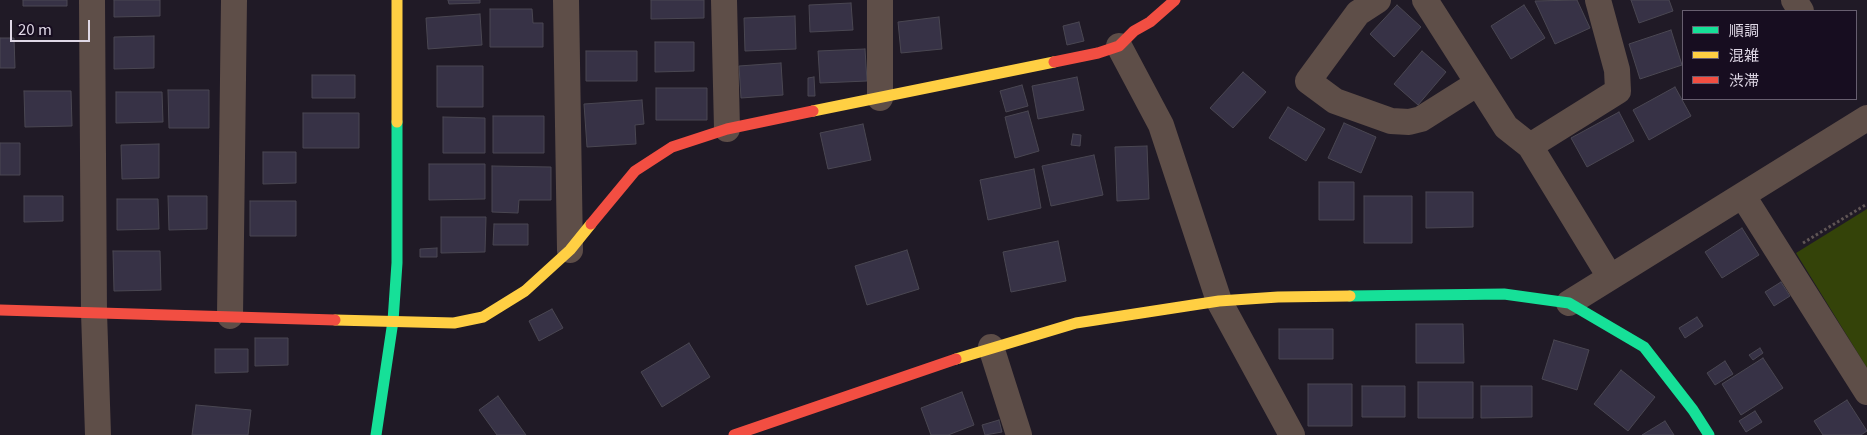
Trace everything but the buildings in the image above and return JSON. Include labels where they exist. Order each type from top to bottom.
[{"type":"street","points":[[92,0],[94,312],[98,435]]},
{"type":"street","points":[[230,316],[234,0]]},
{"type":"street","points":[[376,435],[393,321],[397,263],[397,0]]},
{"type":"street","points":[[566,0],[570,250]]},
{"type":"street","points":[[724,0],[727,129]]},
{"type":"street","points":[[880,0],[880,98]]},
{"type":"street","points":[[0,310],[454,323],[483,317],[504,306],[525,291],[570,250],[635,172],[646,162],[672,147],[727,129],[1077,59],[1119,46],[1134,31],[1150,22],[1175,0]]},
{"type":"street","points":[[1378,0],[1358,13],[1308,81],[1334,100],[1391,121],[1409,122],[1422,119],[1478,83]]},
{"type":"street","points":[[1425,0],[1506,127],[1530,146],[1610,277]]},
{"type":"street","points":[[1530,146],[1618,91],[1617,70],[1598,0]]},
{"type":"street","points":[[1119,46],[1161,125],[1219,301],[1292,435]]},
{"type":"street","points":[[1569,303],[1867,118],[1856,100]]},
{"type":"street","points":[[1743,196],[1867,392]]},
{"type":"street","points":[[734,435],[992,347],[1076,323],[1219,301],[1278,297],[1504,294],[1569,303],[1644,347],[1693,410],[1709,435]]},
{"type":"street","points":[[992,347],[1019,435]]},
{"type":"path","points":[[1782,257],[1867,204]]},
{"type":"green space","points":[[1867,209],[1867,368],[1796,253]]},
{"type":"traffic: fast","points":[[376,435],[393,321],[397,263],[397,122]]},
{"type":"traffic: fast","points":[[1350,296],[1504,294],[1569,303],[1644,347],[1693,410],[1709,435]]},
{"type":"traffic: slow","points":[[397,0],[397,122]]},
{"type":"traffic: slow","points":[[813,111],[1054,62]]},
{"type":"traffic: slow","points":[[335,320],[454,323],[483,317],[525,291],[570,250],[591,224]]},
{"type":"traffic: slow","points":[[956,359],[1076,323],[1219,301],[1278,297],[1350,296]]},
{"type":"traffic: jam","points":[[1054,62],[1098,53],[1119,46],[1134,31],[1150,22],[1175,0]]},
{"type":"traffic: jam","points":[[591,224],[635,171],[672,147],[727,129],[813,111]]},
{"type":"traffic: jam","points":[[0,310],[335,320]]},
{"type":"traffic: jam","points":[[734,435],[956,359]]}]
